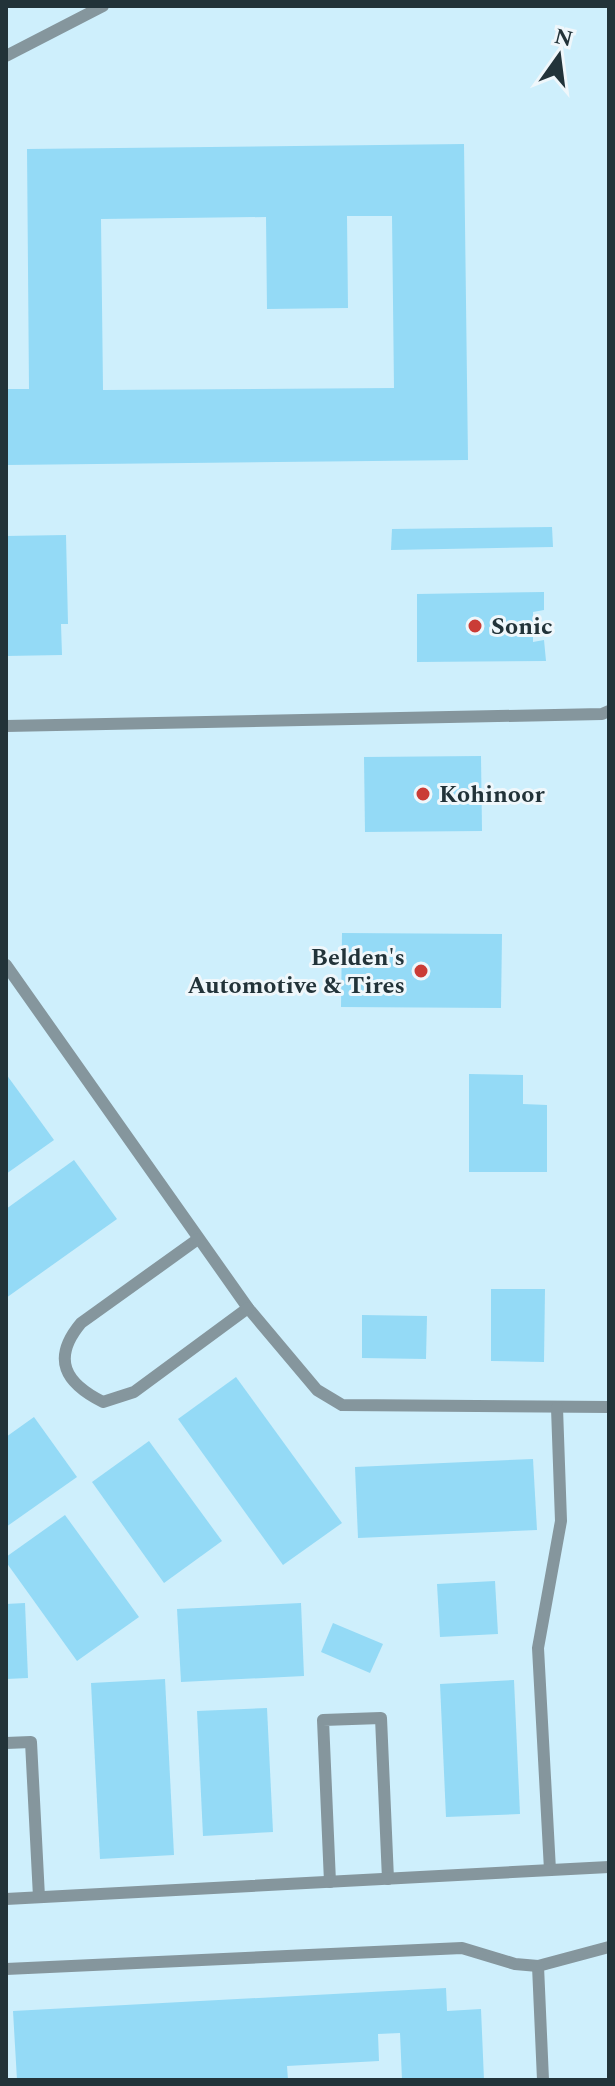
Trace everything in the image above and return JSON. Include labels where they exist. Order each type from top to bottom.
[{"type":"lane","points":[[6,56],[103,6]]},
{"type":"lane","points":[[6,726],[588,715],[609,711]]},
{"type":"lane","points":[[6,965],[248,1308],[317,1390],[342,1405],[609,1407]]},
{"type":"lane","points":[[198,1239],[81,1323],[68,1339],[65,1367],[78,1390],[103,1402],[134,1392],[248,1308]]},
{"type":"lane","points":[[550,1870],[538,1648],[561,1521],[557,1408]]},
{"type":"lane","points":[[330,1882],[323,1720],[381,1718],[388,1879]]},
{"type":"lane","points":[[6,1743],[31,1742],[39,1897]]},
{"type":"lane","points":[[6,1899],[609,1867]]},
{"type":"lane","points":[[6,1969],[462,1948],[515,1964],[538,1966],[609,1947]]},
{"type":"lane","points":[[538,1966],[543,2080]]},
{"type":"building","points":[[464,144],[468,460],[6,465],[6,389],[29,389],[27,149]],"holes":[[[347,216],[392,216],[394,388],[103,390],[101,219],[266,217],[267,309],[348,308]]]},
{"type":"building","points":[[552,527],[553,547],[391,550],[392,529]]},
{"type":"building","points":[[66,535],[68,624],[61,624],[62,655],[6,656],[6,536]]},
{"type":"building","name":"Sonic","points":[[544,592],[544,610],[533,612],[533,642],[544,640],[546,661],[417,662],[417,594]]},
{"type":"building","name":"Kohinoor","points":[[481,756],[482,831],[365,832],[364,757]]},
{"type":"building","name":"Belden's Automotive & Tires","points":[[342,933],[502,934],[501,1008],[341,1007]]},
{"type":"building","points":[[6,1074],[54,1140],[6,1174]]},
{"type":"building","points":[[469,1074],[523,1075],[523,1104],[547,1105],[547,1172],[469,1172]]},
{"type":"building","points":[[74,1160],[117,1219],[6,1298],[6,1209]]},
{"type":"building","points":[[491,1289],[545,1289],[544,1362],[491,1361]]},
{"type":"building","points":[[362,1315],[427,1316],[426,1359],[362,1358]]},
{"type":"building","points":[[236,1377],[342,1523],[283,1565],[178,1419]]},
{"type":"building","points":[[34,1417],[77,1477],[6,1527],[6,1437]]},
{"type":"building","points":[[149,1441],[222,1541],[164,1583],[92,1482]]},
{"type":"building","points":[[533,1459],[537,1530],[358,1538],[355,1467]]},
{"type":"building","points":[[65,1515],[139,1617],[77,1661],[6,1562],[6,1557]]},
{"type":"building","points":[[495,1581],[498,1634],[440,1637],[437,1584]]},
{"type":"building","points":[[25,1603],[28,1678],[6,1679],[6,1604]]},
{"type":"building","points":[[301,1603],[304,1676],[181,1682],[177,1609]]},
{"type":"building","points":[[333,1623],[383,1644],[370,1673],[321,1652]]},
{"type":"building","points":[[165,1679],[174,1855],[100,1859],[91,1683]]},
{"type":"building","points":[[514,1680],[520,1814],[446,1817],[440,1684]]},
{"type":"building","points":[[267,1708],[273,1832],[203,1836],[197,1711]]},
{"type":"building","points":[[446,1988],[447,2011],[481,2009],[484,2080],[402,2080],[400,2033],[378,2034],[379,2061],[287,2066],[288,2080],[17,2080],[13,2011]]},
{"type":"place","name":"Sonic","points":[[475,626]]},
{"type":"place","name":"Kohinoor","points":[[423,794]]},
{"type":"place","name":"Belden's Automotive & Tires","points":[[421,971]]}]
